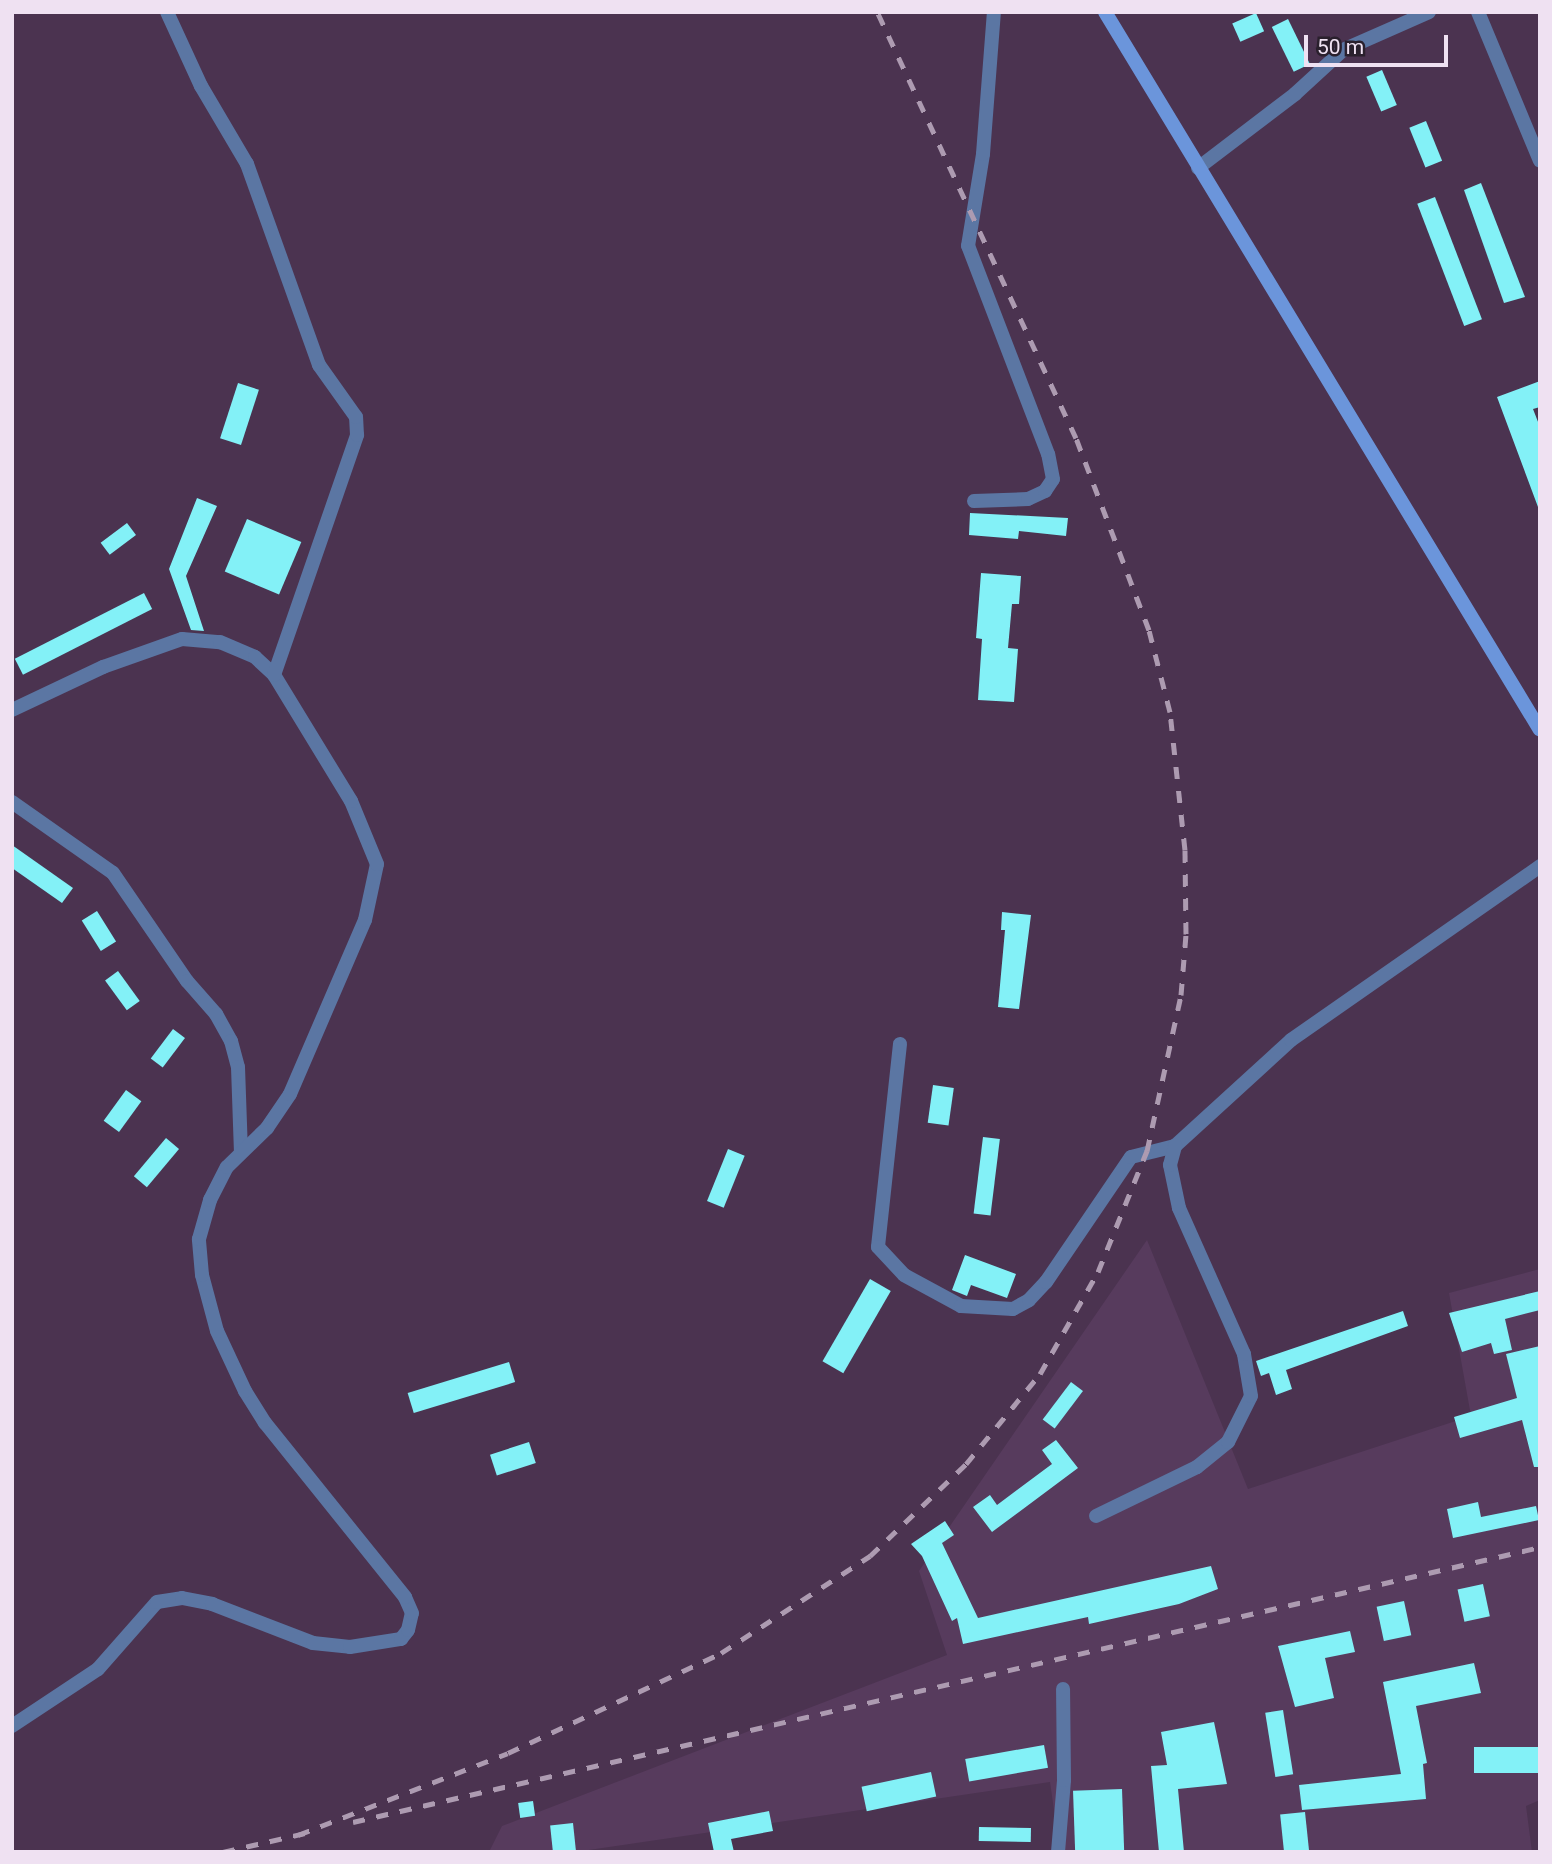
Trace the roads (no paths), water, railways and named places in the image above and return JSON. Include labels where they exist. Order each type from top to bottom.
[{"type":"street","points":[[167,12],[201,86],[247,164],[319,365],[356,417],[357,435],[274,675]]},
{"type":"street","points":[[974,502],[1028,499],[1045,491],[1053,479],[1048,454],[968,246],[983,154],[994,12]]},
{"type":"street","points":[[1105,12],[1540,730]]},
{"type":"street","points":[[1198,168],[1295,94],[1343,50],[1429,12]]},
{"type":"street","points":[[1478,12],[1540,160]]},
{"type":"street","points":[[12,709],[103,667],[182,639],[220,642],[255,657],[274,675],[351,802],[377,864],[365,920],[290,1094],[267,1128],[227,1167],[210,1200],[199,1239],[202,1275],[217,1331],[265,1423],[405,1597],[412,1613],[408,1630],[385,1645],[338,1646],[278,1632],[212,1604],[182,1598],[157,1602],[98,1669],[12,1726]]},
{"type":"street","points":[[12,802],[113,873],[187,981],[216,1014],[231,1041],[238,1068],[241,1152]]},
{"type":"street","points":[[900,1044],[878,1247],[904,1275],[961,1306],[1013,1309],[1029,1300],[1131,1157],[1175,1146],[1291,1040],[1540,866]]},
{"type":"street","points":[[1096,1516],[1197,1467],[1228,1442],[1251,1396],[1244,1354],[1179,1208],[1170,1165],[1175,1146]]},
{"type":"street","points":[[1058,1852],[1064,1780],[1063,1689]]},
{"type":"railway","points":[[298,1835],[508,1753],[721,1653],[870,1556],[966,1464],[1040,1374],[1098,1272],[1147,1151],[1181,995],[1186,934],[1185,850],[1170,712],[1149,630],[1076,438],[877,12]]},
{"type":"railway","points":[[353,1822],[1540,1547]]},
{"type":"railway","points":[[223,1852],[305,1833]]}]
